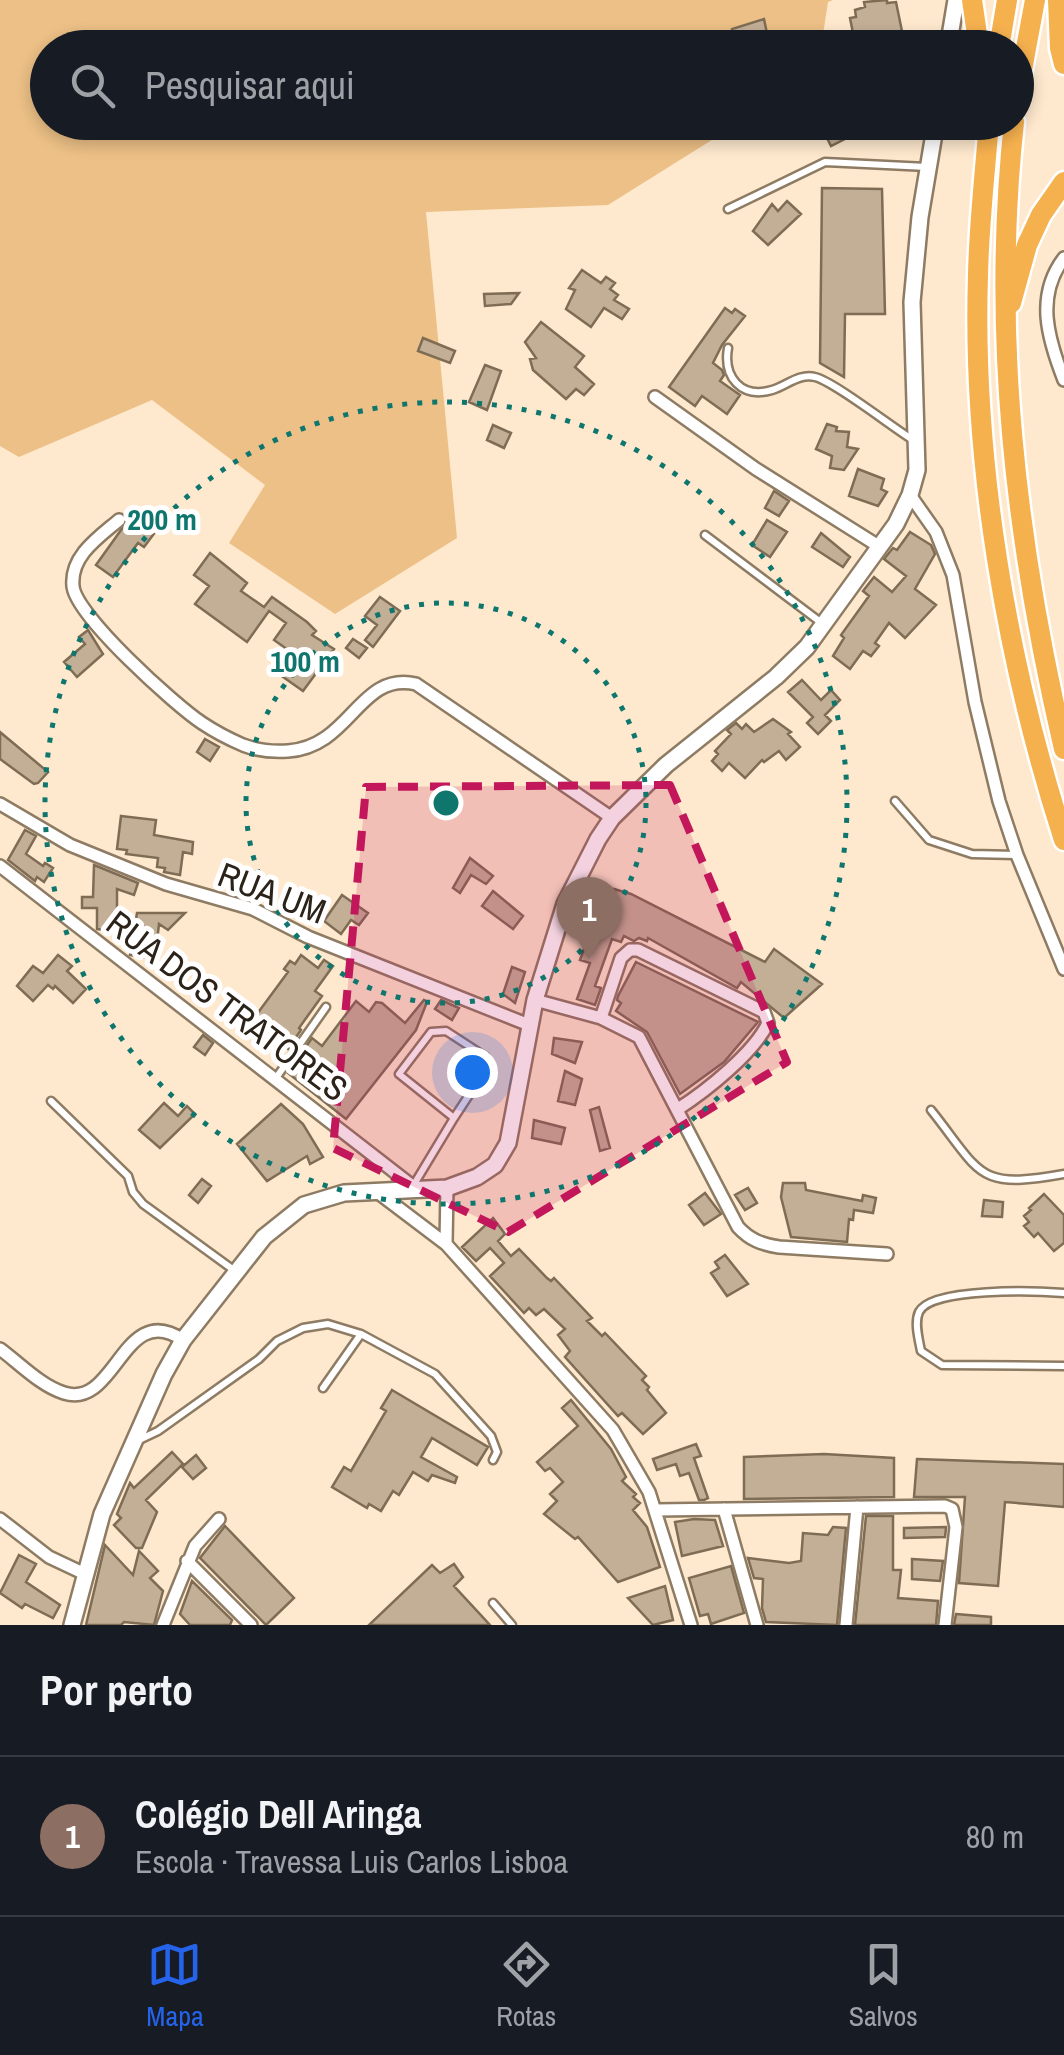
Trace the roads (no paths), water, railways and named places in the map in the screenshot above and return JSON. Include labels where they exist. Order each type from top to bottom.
[{"type":"highway","points":[[972,0],[977,30]]},
{"type":"highway","points":[[1002,30],[1007,0]]},
{"type":"highway","points":[[1029,30],[1035,0]]},
{"type":"highway","points":[[1058,0],[1064,64]]},
{"type":"highway","points":[[988,140],[978,276],[980,381],[988,469],[1001,580],[1023,689],[1064,840]]},
{"type":"highway","points":[[1012,140],[1004,223],[1003,318],[1013,466],[1027,574],[1064,750]]},
{"type":"highway","points":[[1003,318],[1012,301],[1027,244],[1041,214],[1064,182]]},
{"type":"main road","points":[[951,30],[956,0]]},
{"type":"main road","points":[[72,1625],[102,1514],[183,1340],[264,1237],[304,1205],[344,1192],[447,1188],[478,1177],[495,1165],[508,1143],[534,1000],[565,904],[612,818],[666,764],[776,677],[807,647],[880,548],[910,495],[917,470],[912,302],[920,216],[933,140]]},
{"type":"street","points":[[1064,258],[1051,278],[1046,317],[1064,380]]},
{"type":"street","points":[[654,397],[756,469],[880,548]]},
{"type":"street","points":[[910,495],[936,532],[953,574],[975,702],[999,801],[1017,856],[1064,969]]},
{"type":"street","points":[[118,520],[80,558],[73,574],[75,598],[100,632],[201,722],[256,749],[291,751],[336,730],[384,684],[416,684],[612,818]]},
{"type":"street","name":"RUA UM","points":[[0,804],[70,844],[166,884],[253,908],[308,937],[530,1024]]},
{"type":"street","name":"RUA DOS TRATORES","points":[[0,866],[416,1189]]},
{"type":"street","points":[[601,1018],[622,958],[630,950],[638,950],[764,1012],[768,1023],[764,1033],[734,1064],[678,1110]]},
{"type":"street","points":[[534,1000],[601,1018],[639,1037],[738,1227],[748,1238],[779,1247],[887,1254]]},
{"type":"street","points":[[446,1244],[447,1188]]},
{"type":"street","points":[[376,1190],[446,1244],[612,1430],[629,1454],[656,1510],[690,1625]]},
{"type":"street","points":[[0,1349],[54,1388],[72,1394],[89,1390],[146,1332],[163,1329],[183,1340]]},
{"type":"street","points":[[656,1510],[945,1506],[952,1509],[956,1527],[945,1625]]},
{"type":"street","points":[[846,1625],[856,1507]]},
{"type":"street","points":[[724,1509],[756,1625]]},
{"type":"street","points":[[0,1519],[49,1557],[86,1574]]},
{"type":"street","points":[[163,1625],[187,1561],[219,1519]]},
{"type":"street","points":[[187,1561],[251,1625]]},
{"type":"lane","points":[[728,209],[825,162],[928,168]]},
{"type":"lane","points":[[728,348],[728,372],[732,382],[741,388],[756,392],[772,390],[800,377],[821,378],[918,443]]},
{"type":"lane","points":[[705,536],[823,624]]},
{"type":"lane","points":[[896,801],[929,840],[972,854],[1017,856]]},
{"type":"lane","points":[[276,1078],[326,1007]]},
{"type":"lane","points":[[416,1189],[454,1118],[488,1066],[486,1056],[446,1031],[430,1032],[399,1074],[454,1118]]},
{"type":"lane","points":[[52,1102],[128,1176],[142,1204],[236,1272]]},
{"type":"lane","points":[[931,1110],[980,1172],[1011,1182],[1064,1174]]},
{"type":"lane","points":[[1064,1292],[1018,1291],[939,1298],[923,1307],[917,1322],[921,1352],[942,1366],[1064,1366]]},
{"type":"lane","points":[[133,1443],[158,1432],[290,1333],[328,1324],[361,1334],[435,1374],[491,1436],[498,1452],[494,1460]]},
{"type":"lane","points":[[323,1388],[361,1334]]},
{"type":"lane","points":[[493,1603],[512,1625]]},
{"type":"place","name":"Colégio Dell Aringa","points":[[589,959]]}]
